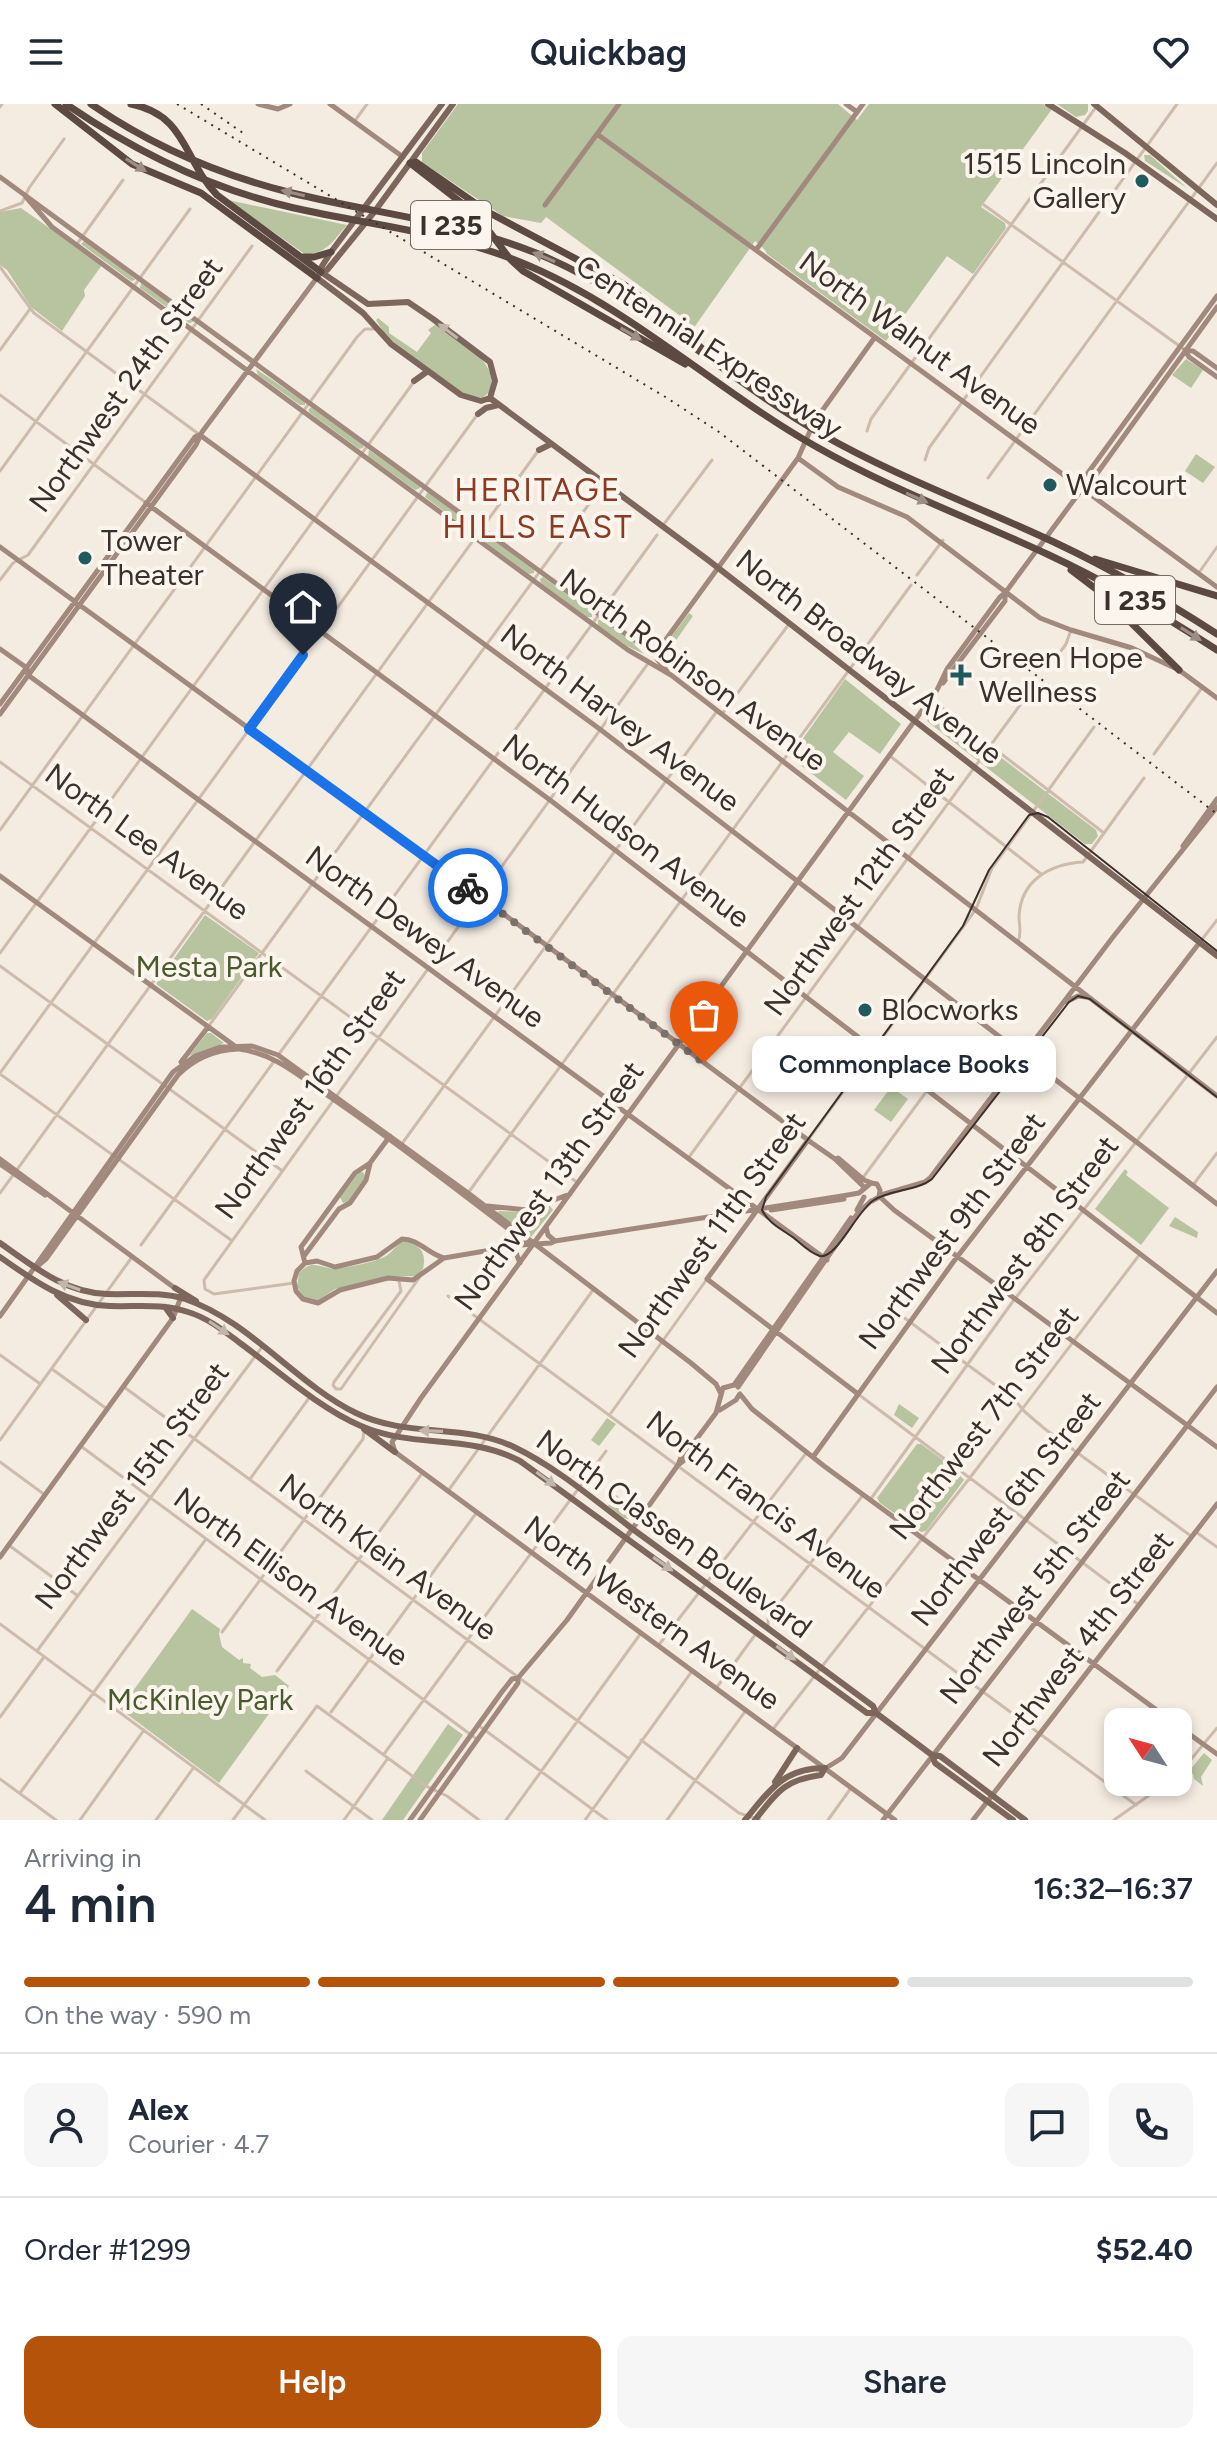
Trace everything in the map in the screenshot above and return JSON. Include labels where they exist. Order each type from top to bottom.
[{"type":"highway","points":[[55,104],[132,164],[201,193],[319,275]]},
{"type":"highway","name":"Centennial Expressway","points":[[66,104],[142,151],[203,179],[263,200],[436,235],[516,260],[565,282],[607,304],[788,430],[853,467],[1050,555],[1150,608],[1217,650]]},
{"type":"highway","name":"Centennial Expressway","points":[[91,104],[148,139],[212,168],[253,182],[295,194],[479,232],[558,263],[618,295],[795,418],[870,460],[1081,555],[1217,634]]},
{"type":"highway","points":[[131,104],[148,108],[167,119],[212,190],[301,257],[319,275]]},
{"type":"highway","points":[[406,160],[416,162],[466,198],[630,289],[687,334],[728,373]]},
{"type":"highway","points":[[406,160],[477,215],[516,266],[531,277],[712,378]]},
{"type":"highway","points":[[301,257],[331,252]]},
{"type":"highway","points":[[1050,555],[1094,587],[1179,670]]},
{"type":"highway","points":[[1081,555],[1217,596]]},
{"type":"main road","points":[[319,275],[327,270],[358,232],[442,104]]},
{"type":"main road","points":[[319,275],[331,252],[453,104]]},
{"type":"main road","points":[[1048,104],[1136,160],[1217,219]]},
{"type":"main road","points":[[1096,105],[1217,205]]},
{"type":"main road","points":[[319,275],[375,306],[393,301],[408,302],[485,358],[494,372],[495,387],[490,398]]},
{"type":"main road","name":"North Broadway Avenue","points":[[319,275],[372,322],[386,340],[464,397],[481,401],[490,398],[613,489],[1217,956]]},
{"type":"main road","points":[[372,322],[374,313],[381,305]]},
{"type":"main road","points":[[414,381],[428,371]]},
{"type":"main road","points":[[478,414],[498,405]]},
{"type":"main road","points":[[539,450],[551,444]]},
{"type":"main road","points":[[597,493],[613,489]]},
{"type":"main road","points":[[657,535],[670,532]]},
{"type":"main road","name":"North Classen Boulevard","points":[[0,1243],[35,1268],[74,1288],[105,1294],[154,1294],[181,1298],[202,1306],[229,1321],[317,1388],[357,1413],[400,1428],[487,1438],[532,1457],[873,1706],[876,1713],[932,1755],[935,1763],[1025,1820]]},
{"type":"main road","name":"North Classen Boulevard","points":[[0,1257],[54,1293],[98,1305],[178,1309],[207,1320],[336,1413],[363,1428],[394,1437],[481,1446],[520,1461],[867,1713],[876,1713]]},
{"type":"main road","points":[[175,1288],[202,1306]]},
{"type":"main road","points":[[54,1293],[86,1320]]},
{"type":"main road","points":[[165,1307],[173,1318]]},
{"type":"main road","points":[[312,1395],[317,1388]]},
{"type":"main road","points":[[363,1428],[395,1452]]},
{"type":"main road","points":[[753,1819],[779,1772],[797,1748]]},
{"type":"main road","points":[[774,1785],[793,1773],[825,1768]]},
{"type":"main road","points":[[753,1819],[785,1785],[798,1778],[821,1775],[825,1768]]},
{"type":"main road","name":"North Classen Boulevard","points":[[990,1798],[1013,1820]]},
{"type":"street","points":[[258,104],[278,109],[290,104]]},
{"type":"street","points":[[330,104],[406,160]]},
{"type":"street","points":[[354,122],[367,104]]},
{"type":"street","points":[[545,205],[619,104]]},
{"type":"street","points":[[846,104],[857,112]]},
{"type":"street","points":[[756,250],[863,104]]},
{"type":"street","points":[[925,460],[929,448],[962,401],[1177,104]]},
{"type":"street","points":[[867,431],[871,419],[1096,105]]},
{"type":"street","name":"North Walnut Avenue","points":[[597,134],[1217,587]]},
{"type":"street","points":[[0,211],[19,206],[64,139]]},
{"type":"street","points":[[988,478],[1217,163]]},
{"type":"street","name":"North Robinson Avenue","points":[[0,177],[634,640]]},
{"type":"street","points":[[77,244],[123,180]]},
{"type":"street","name":"North Robinson Avenue","points":[[26,197],[49,224],[592,623],[671,675],[1217,1096]]},
{"type":"street","points":[[984,205],[1189,357],[1213,369],[1217,377]]},
{"type":"street","points":[[0,471],[190,209]]},
{"type":"street","name":"Northwest 24th Street","points":[[0,580],[18,560],[28,555],[252,246]]},
{"type":"street","name":"North Harvey Avenue","points":[[0,267],[30,309],[601,730],[1217,1204]]},
{"type":"street","points":[[0,714],[149,504],[319,275]]},
{"type":"street","points":[[1182,349],[1217,296]]},
{"type":"street","points":[[1182,349],[1217,307]]},
{"type":"street","points":[[0,350],[30,309]]},
{"type":"street","points":[[0,830],[357,337],[366,328],[377,329]]},
{"type":"street","points":[[671,675],[657,659],[659,649],[798,458],[814,422],[875,337]]},
{"type":"street","name":"Northwest 13th Street","points":[[394,1437],[746,950],[930,699],[952,674],[981,629],[1005,601],[1005,593],[1082,489],[1088,486],[1182,349]]},
{"type":"street","points":[[0,953],[414,381]]},
{"type":"street","name":"North Hudson Avenue","points":[[0,395],[550,800],[1217,1313]]},
{"type":"street","points":[[231,1240],[0,1073],[478,414]]},
{"type":"street","points":[[0,1193],[539,450]]},
{"type":"street","points":[[798,458],[838,487],[901,514],[1040,618],[1132,648],[1179,670],[1217,698]]},
{"type":"street","points":[[662,526],[712,460]]},
{"type":"street","points":[[166,1087],[173,1072],[597,493]]},
{"type":"street","points":[[141,1245],[657,535]]},
{"type":"street","points":[[917,575],[942,542]]},
{"type":"street","points":[[0,547],[835,1159],[864,1188],[864,1197],[826,1258]]},
{"type":"street","points":[[1198,574],[1217,547]]},
{"type":"street","points":[[467,1195],[911,585]]},
{"type":"street","points":[[0,704],[77,604]]},
{"type":"street","points":[[401,1145],[666,780],[789,624]]},
{"type":"street","points":[[1047,670],[1066,644],[1071,630]]},
{"type":"street","points":[[634,640],[649,649],[659,649]]},
{"type":"street","points":[[634,640],[647,654],[649,662]]},
{"type":"street","points":[[0,649],[27,668],[28,675]]},
{"type":"street","name":"Northwest 16th Street","points":[[294,1283],[214,1294],[205,1289],[204,1280],[649,662]]},
{"type":"street","name":"North Dewey Avenue","points":[[28,675],[826,1258]]},
{"type":"street","name":"Northwest 12th Street","points":[[689,1158],[1034,686]]},
{"type":"street","points":[[1154,754],[1202,687]]},
{"type":"street","points":[[930,699],[1104,833]]},
{"type":"street","name":"Northwest 11th Street","points":[[610,1414],[976,909],[988,874],[1094,727]]},
{"type":"street","points":[[889,755],[1041,874]]},
{"type":"street","name":"North Lee Avenue","points":[[0,762],[578,1183]]},
{"type":"street","points":[[1018,942],[1023,899],[1032,883],[1057,865],[1083,862],[1144,778]]},
{"type":"street","points":[[420,1820],[518,1683],[518,1678],[555,1635],[678,1465],[679,1458],[716,1413],[731,1402],[735,1388],[858,1213],[880,1196],[930,1178],[1217,799]]},
{"type":"street","points":[[1181,850],[1217,807]]},
{"type":"street","points":[[0,876],[236,1047]]},
{"type":"street","name":"Northwest 9th Street","points":[[813,1457],[958,1256],[1217,920]]},
{"type":"street","points":[[0,966],[281,1170]]},
{"type":"street","points":[[1062,1004],[1078,996],[1091,998]]},
{"type":"street","name":"Northwest 8th Street","points":[[870,1500],[1015,1299],[1217,1037]]},
{"type":"street","points":[[173,1072],[201,1053],[236,1047],[252,1046],[277,1057],[486,1206],[530,1239],[531,1245]]},
{"type":"street","points":[[0,1316],[35,1268],[40,1266],[166,1087],[193,1062],[236,1047]]},
{"type":"street","points":[[862,1179],[928,1090]]},
{"type":"street","points":[[304,1260],[301,1247],[357,1171],[370,1163],[389,1137]]},
{"type":"street","points":[[1192,1185],[1217,1153]]},
{"type":"street","points":[[835,1159],[838,1158],[862,1179],[887,1188],[920,1184]]},
{"type":"street","points":[[0,1161],[175,1288],[181,1298],[173,1318],[0,1557]]},
{"type":"street","points":[[370,1163],[366,1180],[350,1203],[343,1206],[296,1273],[294,1283],[300,1297],[316,1303],[325,1302],[340,1290],[396,1278],[408,1281],[444,1258],[855,1194],[874,1184]]},
{"type":"street","points":[[874,1184],[880,1189],[880,1196],[894,1210],[1217,1447]]},
{"type":"street","points":[[478,1207],[527,1210],[570,1194]]},
{"type":"street","points":[[467,1195],[478,1207],[691,1363],[716,1384],[722,1395],[731,1402],[752,1409]]},
{"type":"street","points":[[758,1209],[775,1211],[864,1197],[894,1210]]},
{"type":"street","points":[[335,1200],[343,1206]]},
{"type":"street","points":[[546,1227],[548,1235],[555,1241]]},
{"type":"street","points":[[510,1247],[515,1238],[513,1233]]},
{"type":"street","points":[[304,1260],[335,1267],[377,1257],[402,1239],[413,1240],[444,1258]]},
{"type":"street","points":[[549,1257],[549,1248],[555,1241]]},
{"type":"street","points":[[510,1247],[520,1263]]},
{"type":"street","points":[[396,1278],[401,1284],[401,1291],[334,1382],[335,1388],[341,1389],[423,1273],[427,1260],[424,1249]]},
{"type":"street","name":"Northwest 7th Street","points":[[772,1730],[1140,1254]]},
{"type":"street","points":[[0,1440],[132,1257]]},
{"type":"street","name":"Northwest 6th Street","points":[[825,1768],[842,1758],[1217,1271]]},
{"type":"street","points":[[707,1279],[1139,1605]]},
{"type":"street","points":[[448,1491],[593,1290]]},
{"type":"street","name":"North Francis Avenue","points":[[448,1296],[1136,1805]]},
{"type":"street","points":[[878,1319],[885,1309],[891,1308],[1014,1399],[1032,1419],[1076,1452],[1217,1547]]},
{"type":"street","points":[[373,1330],[379,1334]]},
{"type":"street","name":"Northwest 15th Street","points":[[37,1651],[262,1347]]},
{"type":"street","points":[[0,1355],[40,1384]]},
{"type":"street","points":[[691,1363],[735,1388],[752,1409],[813,1457],[1152,1707]]},
{"type":"street","points":[[51,1369],[107,1409]]},
{"type":"street","name":"North Klein Avenue","points":[[124,1387],[628,1758]]},
{"type":"street","name":"Northwest 5th Street","points":[[885,1817],[1217,1387]]},
{"type":"street","points":[[716,1413],[723,1388],[735,1388]]},
{"type":"street","points":[[250,1479],[312,1395]]},
{"type":"street","points":[[222,1632],[363,1439],[363,1428]]},
{"type":"street","points":[[363,1439],[373,1436]]},
{"type":"street","points":[[394,1437],[392,1445],[395,1452]]},
{"type":"street","name":"North Ellison Avenue","points":[[81,1446],[478,1740]]},
{"type":"street","points":[[384,1754],[606,1451]]},
{"type":"street","name":"North Western Avenue","points":[[395,1452],[825,1768],[885,1817],[895,1820]]},
{"type":"street","points":[[658,1646],[807,1452]]},
{"type":"street","points":[[0,1462],[45,1495]]},
{"type":"street","points":[[277,1671],[423,1472]]},
{"type":"street","points":[[768,1628],[768,1618],[863,1495]]},
{"type":"street","name":"Northwest 4th Street","points":[[973,1820],[1217,1504]]},
{"type":"street","points":[[330,1714],[477,1512]]},
{"type":"street","points":[[20,1793],[206,1539]]},
{"type":"street","points":[[9,1546],[78,1596]]},
{"type":"street","points":[[756,1619],[768,1618]]},
{"type":"street","points":[[0,1624],[265,1820]]},
{"type":"street","points":[[716,1688],[758,1632]]},
{"type":"street","points":[[506,1820],[641,1633]]},
{"type":"street","name":"Northwest 15th Street","points":[[0,1717],[44,1657]]},
{"type":"street","points":[[585,1820],[692,1671]]},
{"type":"street","points":[[410,1820],[512,1679],[518,1678]]},
{"type":"street","points":[[233,1820],[316,1706],[479,1820]]},
{"type":"street","points":[[0,1707],[5,1711]]},
{"type":"street","points":[[667,1820],[746,1710]]},
{"type":"street","points":[[478,1725],[607,1820]]},
{"type":"street","points":[[1192,1758],[1217,1728]]},
{"type":"street","points":[[80,1820],[144,1730]]},
{"type":"street","points":[[1192,1735],[1217,1754]]},
{"type":"street","points":[[641,1740],[753,1819]]},
{"type":"street","points":[[344,1820],[388,1758]]},
{"type":"street","points":[[156,1820],[194,1767]]},
{"type":"street","points":[[306,1771],[372,1820]]},
{"type":"street","points":[[0,1787],[2,1780],[56,1820]]},
{"type":"street","points":[[828,1820],[851,1788]]},
{"type":"street","points":[[1114,1820],[1149,1796]]},
{"type":"green space","points":[[458,104],[838,104],[857,120],[869,104],[1043,104],[1052,109],[981,207],[1005,223],[1006,228],[973,274],[947,256],[886,341],[767,254],[755,241],[693,329],[688,326],[690,323],[546,217],[541,223],[503,216],[422,162],[422,153]]},
{"type":"green space","points":[[1057,104],[1088,104],[1088,111],[1076,117]]},
{"type":"green space","points":[[1144,155],[1150,155],[1187,188],[1145,161]]},
{"type":"green space","points":[[228,200],[347,225],[325,248],[306,255]]},
{"type":"green space","points":[[21,208],[102,265],[84,290],[85,296],[62,331],[31,307],[7,270],[0,265],[0,212]]},
{"type":"green space","points":[[85,240],[135,280],[131,281],[81,244]]},
{"type":"green space","points":[[141,283],[193,322],[189,323],[140,288]]},
{"type":"green space","points":[[378,318],[389,327],[389,333],[417,352],[431,333],[428,330],[436,324],[482,360],[492,380],[491,391],[482,398],[461,393],[386,336],[376,320]]},
{"type":"green space","points":[[1186,359],[1203,370],[1191,388],[1172,375]]},
{"type":"green space","points":[[256,369],[305,402],[305,405],[300,405],[258,375]]},
{"type":"green space","points":[[311,407],[364,445],[363,448],[359,449],[310,413],[308,410]]},
{"type":"green space","points":[[369,450],[420,488],[415,490],[368,456]]},
{"type":"green space","points":[[1196,454],[1215,467],[1203,483],[1185,471]]},
{"type":"green space","points":[[428,491],[476,526],[477,530],[472,532],[425,497]]},
{"type":"green space","points":[[484,533],[534,573],[529,574],[481,539],[480,535]]},
{"type":"green space","points":[[543,577],[592,612],[592,617],[587,617],[541,583]]},
{"type":"green space","points":[[689,613],[693,616],[661,662],[659,653]]},
{"type":"green space","points":[[602,619],[644,654],[598,625],[598,620]]},
{"type":"green space","points":[[845,679],[901,724],[880,754],[849,732],[833,752],[864,776],[846,800],[790,757]]},
{"type":"green space","points":[[935,707],[1096,830],[1098,836],[1092,844],[1085,844],[928,722],[925,716]]},
{"type":"green space","name":"Mesta Park","points":[[205,915],[259,953],[212,1019],[207,1021],[156,984]]},
{"type":"green space","points":[[207,1033],[224,1043],[189,1056]]},
{"type":"green space","points":[[992,1039],[1014,1055],[995,1080],[973,1064]]},
{"type":"green space","points":[[891,1087],[908,1099],[891,1122],[874,1110]]},
{"type":"green space","points":[[1125,1169],[1128,1172],[1126,1175],[1169,1208],[1141,1245],[1095,1209]]},
{"type":"green space","points":[[360,1171],[365,1177],[348,1202],[343,1203],[340,1197]]},
{"type":"green space","points":[[549,1205],[553,1210],[531,1237],[497,1213],[526,1212]]},
{"type":"green space","points":[[1175,1217],[1198,1232],[1197,1238],[1169,1226]]},
{"type":"green space","points":[[403,1241],[414,1244],[423,1254],[423,1269],[417,1276],[383,1277],[335,1289],[317,1301],[305,1298],[297,1287],[299,1273],[304,1268],[314,1265],[334,1269],[368,1263],[386,1256]]},
{"type":"green space","points":[[899,1404],[919,1418],[912,1428],[894,1415]]},
{"type":"green space","points":[[607,1418],[616,1424],[599,1446],[591,1440]]},
{"type":"green space","points":[[917,1444],[951,1466],[964,1480],[926,1531],[921,1532],[877,1498]]},
{"type":"green space","points":[[616,1495],[636,1509],[629,1519],[608,1506]]},
{"type":"green space","name":"McKinley Park","points":[[192,1609],[220,1629],[222,1647],[239,1660],[243,1658],[243,1663],[251,1664],[250,1668],[262,1677],[275,1675],[289,1686],[219,1783],[120,1709]]},
{"type":"green space","points":[[448,1724],[463,1735],[403,1820],[382,1820]]},
{"type":"green space","points":[[1204,1753],[1212,1760],[1201,1777],[1203,1786],[1194,1779],[1192,1767]]},
{"type":"tram line","points":[[1217,951],[1048,817],[1038,813],[1029,815],[989,870],[963,926],[766,1197],[762,1210],[772,1222],[810,1251],[820,1256],[827,1255],[867,1205],[932,1179],[1069,1002],[1078,996],[1090,999],[1217,1097]]},
{"type":"railway","points":[[177,104],[719,432],[1217,814]]},
{"type":"railway","points":[[201,104],[243,133]]},
{"type":"way so far","points":[[468,888],[704,1063]]},
{"type":"place","name":"1515 Lincoln Gallery","points":[[1142,181]]},
{"type":"place","name":"Walcourt","points":[[1050,485]]},
{"type":"place","name":"Tower Theater","points":[[85,558]]},
{"type":"place","name":"Green Hope Wellness","points":[[961,675]]},
{"type":"place","name":"Blocworks","points":[[865,1010]]},
{"type":"place","name":"Commonplace Books","points":[[704,1063]]},
{"type":"district","name":"HERITAGE HILLS EAST","points":[[538,508]]},
{"type":"route","points":[[303,655],[249,729],[468,888]]}]
